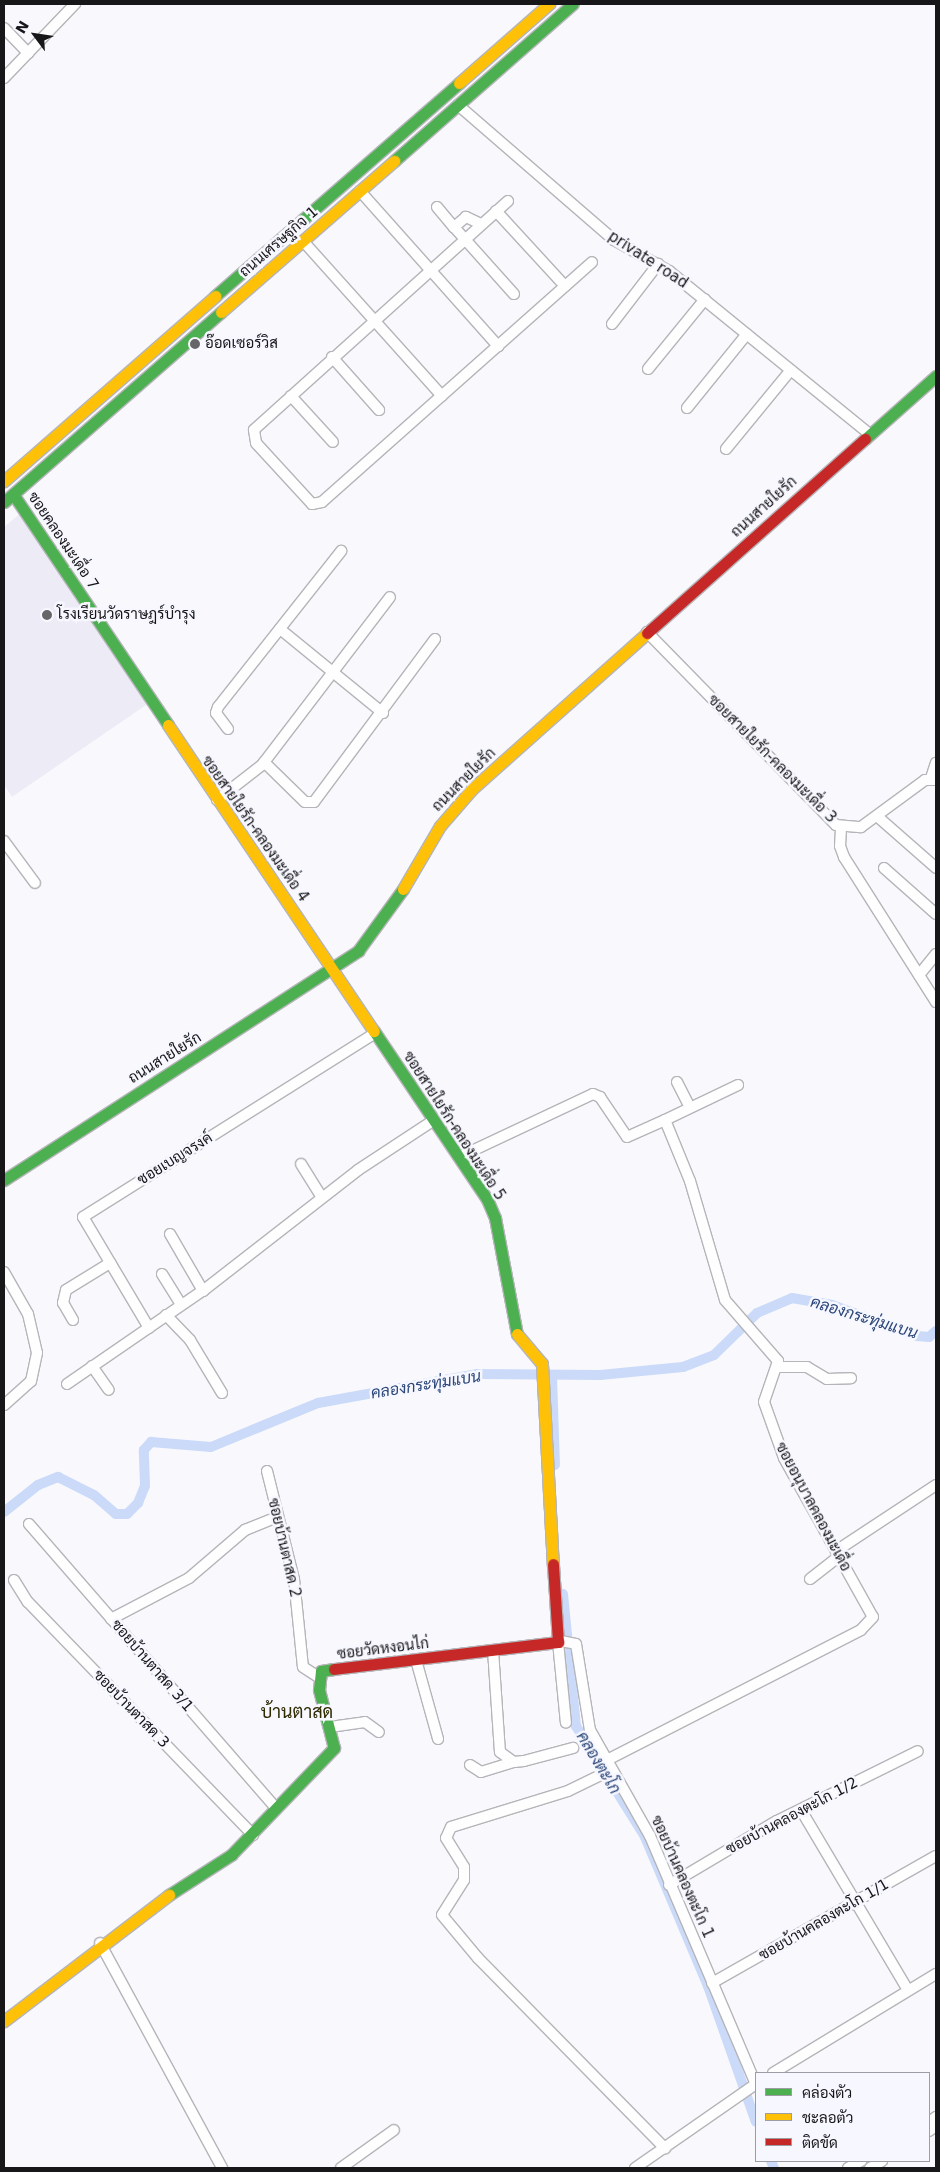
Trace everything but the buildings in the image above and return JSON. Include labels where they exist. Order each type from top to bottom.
[{"type":"street","points":[[4,78],[76,4]]},
{"type":"street","name":"ถนนเศรษฐกิจ 1","points":[[4,481],[549,4]]},
{"type":"street","name":"ถนนเศรษฐกิจ 1","points":[[4,502],[573,4]]},
{"type":"street","points":[[4,28],[28,53]]},
{"type":"street","name":"private road","points":[[458,105],[614,240],[658,264],[705,299],[868,433]]},
{"type":"street","points":[[360,190],[498,346]]},
{"type":"street","points":[[508,201],[332,357],[254,430],[253,438],[316,505],[592,262]]},
{"type":"street","points":[[437,207],[514,294]]},
{"type":"street","points":[[496,211],[565,286]]},
{"type":"street","points":[[454,227],[466,217],[481,224]]},
{"type":"street","points":[[303,241],[375,319],[442,396]]},
{"type":"street","points":[[612,324],[658,264]]},
{"type":"street","points":[[648,369],[705,299]]},
{"type":"street","points":[[687,408],[747,334]]},
{"type":"street","points":[[332,357],[379,410]]},
{"type":"street","points":[[726,449],[790,370]]},
{"type":"street","name":"ถนนสายใยรัก","points":[[4,1180],[35,1156],[333,969],[373,935],[455,807],[868,433],[936,376]]},
{"type":"street","points":[[291,396],[333,442]]},
{"type":"street","points":[[94,401],[105,412]]},
{"type":"street","name":"ซอยคลองมะเดื่อ 7","points":[[13,494],[153,706]]},
{"type":"street","points":[[228,729],[216,713],[218,707],[341,551]]},
{"type":"street","points":[[216,800],[264,762],[390,597]]},
{"type":"street","points":[[280,629],[332,674],[383,713]]},
{"type":"street","name":"ซอยสายใยรัก-คลองมะเดื่อ 3","points":[[647,632],[841,828],[861,827],[933,779]]},
{"type":"street","points":[[264,762],[305,802],[314,802],[383,713],[435,639]]},
{"type":"street","name":"ซอยสายใยรัก-คลองมะเดื่อ 4","points":[[153,706],[333,969]]},
{"type":"street","points":[[933,779],[936,763]]},
{"type":"street","points":[[878,817],[936,868]]},
{"type":"street","points":[[841,828],[840,846],[844,857],[936,1002]]},
{"type":"street","points":[[4,841],[35,883]]},
{"type":"street","points":[[884,868],[936,914]]},
{"type":"street","points":[[919,975],[936,954]]},
{"type":"street","name":"ซอยสายใยรัก-คลองมะเดื่อ 5","points":[[333,969],[459,1156],[495,1218],[517,1336],[542,1364],[563,1641]]},
{"type":"street","name":"ซอยเบญจรงค์","points":[[149,1328],[110,1263],[85,1215],[375,1032]]},
{"type":"street","points":[[677,1082],[690,1107]]},
{"type":"street","points":[[459,1156],[593,1094],[600,1097],[627,1137],[738,1085]]},
{"type":"street","points":[[66,1384],[202,1291],[322,1197],[434,1120]]},
{"type":"street","points":[[665,1120],[690,1181],[718,1282],[733,1313],[775,1355],[779,1367],[807,1367],[827,1379],[851,1378]]},
{"type":"street","points":[[301,1164],[322,1197]]},
{"type":"street","points":[[170,1234],[202,1291]]},
{"type":"street","points":[[73,1320],[63,1303],[66,1290],[110,1263]]},
{"type":"street","points":[[4,1272],[28,1314],[37,1352],[31,1381],[4,1405]]},
{"type":"street","points":[[162,1274],[182,1305]]},
{"type":"street","points":[[166,1315],[190,1340],[222,1393]]},
{"type":"street","points":[[92,1366],[109,1390]]},
{"type":"street","name":"ซอยอนุบาลคลองมะเดื่อ","points":[[608,1768],[870,1625],[872,1612],[784,1458],[768,1418],[764,1402],[779,1367]]},
{"type":"street","name":"ซอยบ้านตาสด 2","points":[[267,1471],[294,1579],[303,1667],[317,1676]]},
{"type":"street","points":[[810,1579],[837,1553],[936,1485]]},
{"type":"street","points":[[111,1619],[189,1578],[245,1530],[277,1517]]},
{"type":"street","name":"ซอยบ้านตาสด 3/1","points":[[29,1524],[275,1807]]},
{"type":"street","name":"ซอยบ้านตาสด 3","points":[[14,1580],[28,1602],[253,1835]]},
{"type":"street","points":[[563,1641],[566,1723]]},
{"type":"street","name":"ซอยวัดหงอนไก่","points":[[317,1676],[321,1671],[563,1641]]},
{"type":"street","name":"ซอยบ้านคลองตะโก 1","points":[[563,1641],[576,1644],[590,1730],[608,1768],[650,1836],[669,1885],[755,2084]]},
{"type":"street","points":[[493,1650],[500,1752],[514,1762]]},
{"type":"street","points":[[416,1660],[438,1739]]},
{"type":"street","points":[[4,2020],[100,1943],[212,1869],[253,1835],[275,1807],[334,1748],[317,1676]]},
{"type":"street","points":[[330,1727],[365,1722],[379,1732]]},
{"type":"street","points":[[470,1765],[481,1772],[573,1748]]},
{"type":"street","name":"ซอยบ้านคลองตะโก 1/2","points":[[669,1885],[801,1810],[918,1752]]},
{"type":"street","points":[[608,1768],[598,1778],[451,1827],[446,1838],[464,1867],[464,1880],[442,1915],[478,1958],[665,2148]]},
{"type":"street","points":[[801,1810],[908,1990]]},
{"type":"street","name":"ซอยบ้านคลองตะโก 1/1","points":[[712,1983],[856,1905],[936,1856]]},
{"type":"street","points":[[100,1943],[222,2168]]},
{"type":"street","points":[[775,2072],[936,1974]]},
{"type":"street","points":[[635,2168],[755,2084]]},
{"type":"street","points":[[342,2168],[394,2130]]},
{"type":"street","points":[[848,2168],[859,2162]]},
{"type":"shaded area","name":"โรงเรียนวัดราษฎร์บํารุง","points":[[22,512],[149,703],[12,797],[4,785],[4,527]]},
{"type":"waterway","name":"คลองกระทุ่มแบน","points":[[4,1512],[38,1485],[58,1477],[94,1495],[116,1514],[127,1514],[138,1503],[145,1486],[144,1450],[151,1442],[211,1447],[318,1403],[477,1374],[600,1375],[683,1367],[714,1355],[757,1313],[792,1298],[832,1305],[917,1336],[929,1337],[936,1331]]},
{"type":"waterway","name":"คลองตะโก","points":[[552,1376],[555,1465]]},
{"type":"waterway","name":"คลองตะโก","points":[[563,1594],[576,1726],[645,1837],[708,1986],[755,2119]]},
{"type":"waterway","name":"คลองตะโก","points":[[771,2162],[774,2168]]},
{"type":"traffic: fast","points":[[394,161],[573,4]]},
{"type":"traffic: fast","points":[[215,296],[459,83]]},
{"type":"traffic: fast","points":[[4,502],[221,312]]},
{"type":"traffic: fast","points":[[865,439],[936,376]]},
{"type":"traffic: fast","points":[[13,494],[168,725]]},
{"type":"traffic: fast","points":[[4,1180],[358,951],[403,889]]},
{"type":"traffic: fast","points":[[374,1031],[487,1199],[495,1218],[517,1334]]},
{"type":"traffic: fast","points":[[169,1895],[231,1855],[334,1748],[319,1690],[321,1671],[334,1669]]},
{"type":"traffic: slow","points":[[459,83],[549,4]]},
{"type":"traffic: slow","points":[[221,312],[394,161]]},
{"type":"traffic: slow","points":[[4,481],[215,296]]},
{"type":"traffic: slow","points":[[403,889],[440,826],[472,789],[647,633]]},
{"type":"traffic: slow","points":[[168,725],[374,1031]]},
{"type":"traffic: slow","points":[[517,1334],[542,1364],[553,1564]]},
{"type":"traffic: slow","points":[[4,2021],[169,1895]]},
{"type":"traffic: jam","points":[[647,633],[865,439]]},
{"type":"traffic: jam","points":[[334,1669],[558,1642],[553,1564]]},
{"type":"place","name":"อ๊อดเซอร์วิส","points":[[195,344]]},
{"type":"place","name":"โรงเรียนวัดราษฎร์บํารุง","points":[[47,615]]},
{"type":"district","name":"บ้านตาสด","points":[[297,1712]]}]
